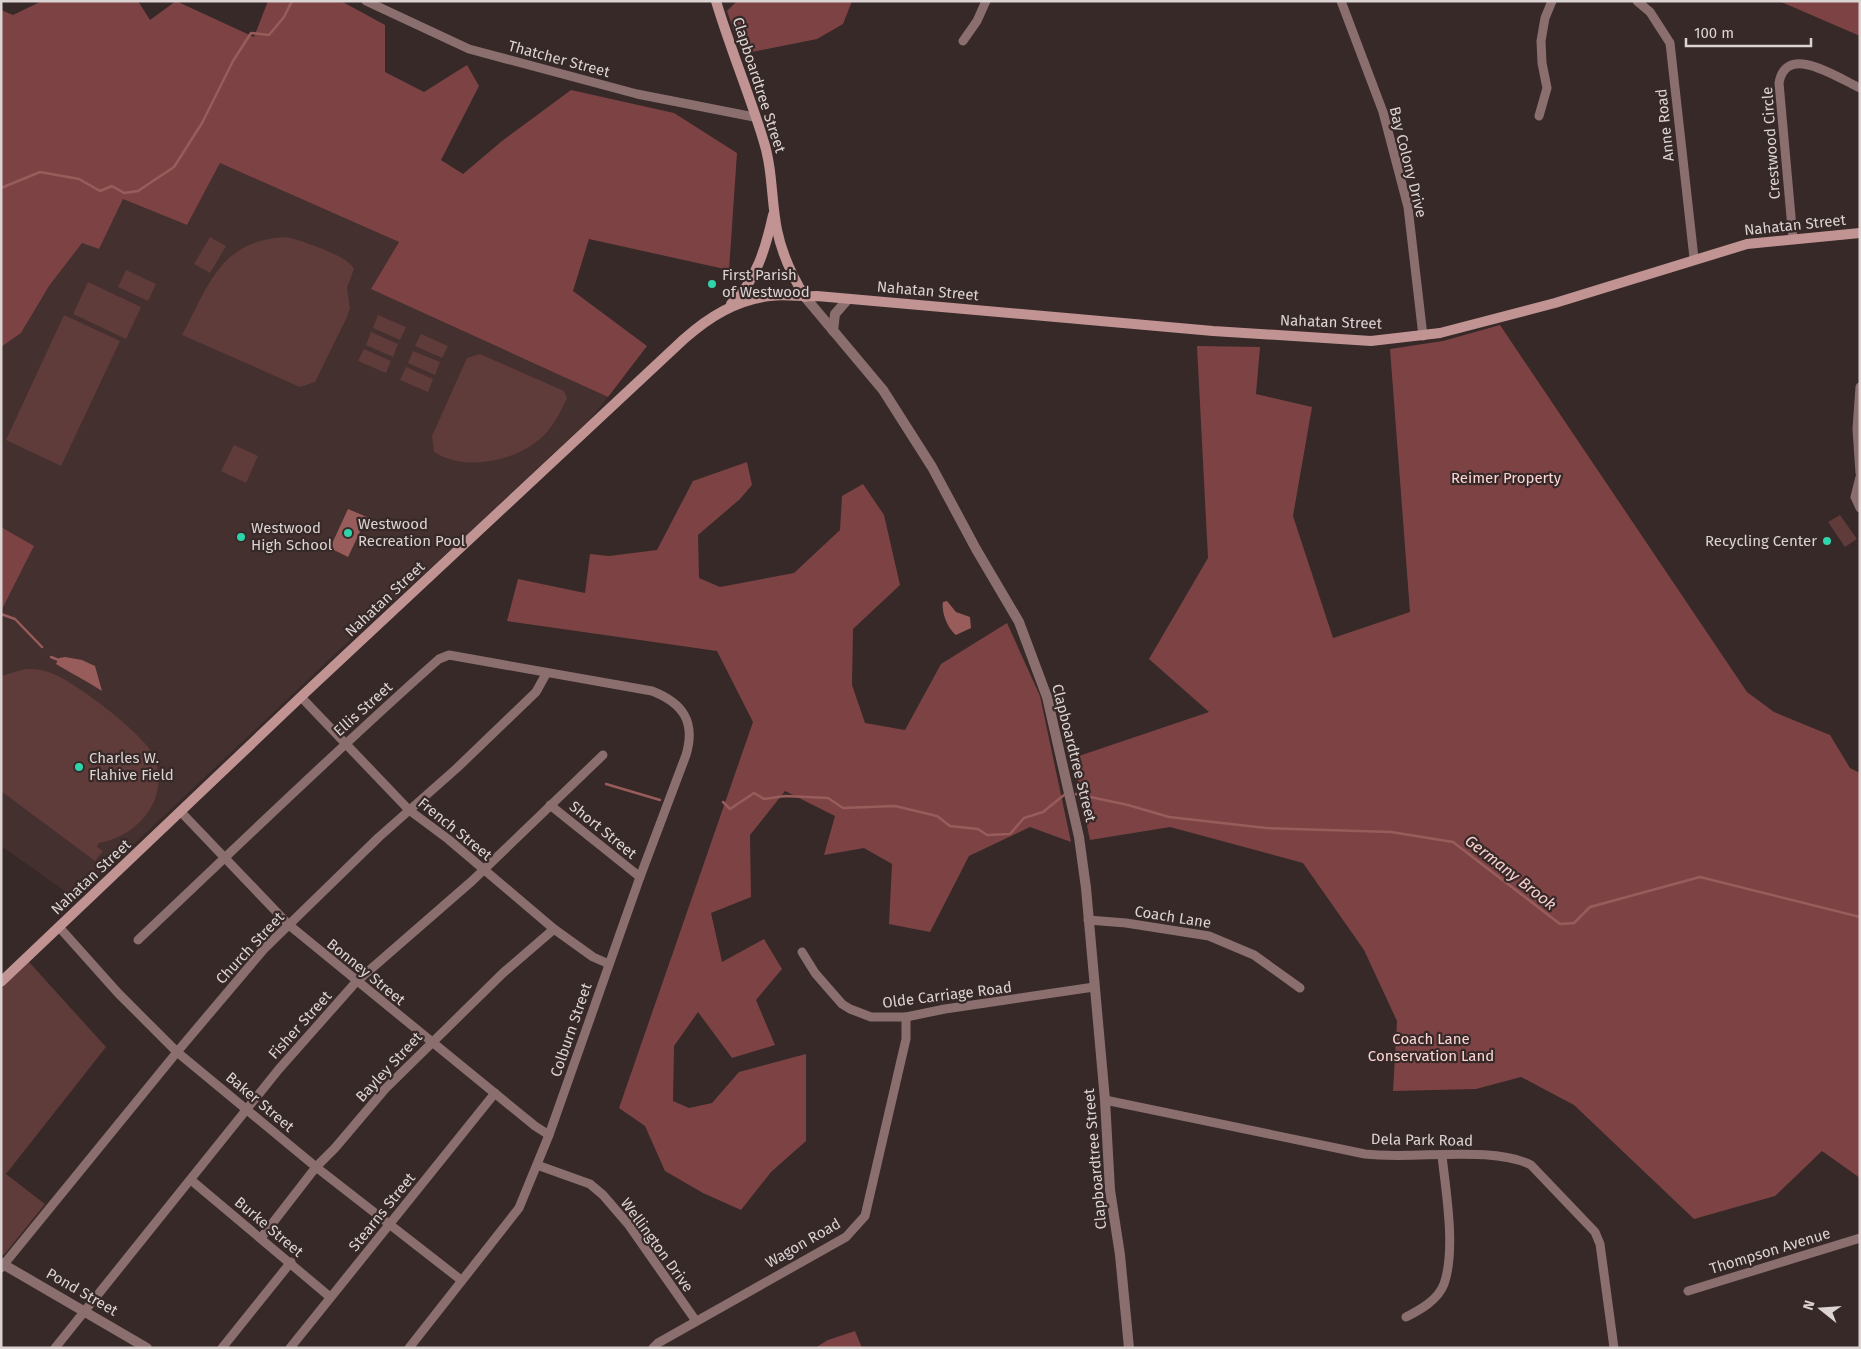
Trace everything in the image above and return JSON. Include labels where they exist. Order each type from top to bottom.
[{"type":"main road","name":"Clapboardtree Street","points":[[716,1],[754,117],[764,139],[770,167],[774,208],[783,252],[794,279],[805,297]]},
{"type":"main road","name":"Clapboardtree Street","points":[[724,310],[744,290],[762,256],[774,208]]},
{"type":"main road","name":"Nahatan Street","points":[[1,982],[301,697],[678,344],[701,324],[724,310],[748,300],[770,296],[848,299],[1334,340],[1371,341],[1440,333],[1555,302],[1694,258],[1747,244],[1860,233]]},
{"type":"street","name":"Thatcher Street","points":[[366,1],[469,50],[637,94],[754,117]]},
{"type":"street","points":[[963,41],[977,21],[986,1]]},
{"type":"street","name":"Bay Colony Drive","points":[[1341,1],[1383,112],[1408,207],[1423,336]]},
{"type":"street","points":[[1539,116],[1547,88],[1542,63],[1541,41],[1545,18],[1552,1]]},
{"type":"street","name":"Anne Road","points":[[1636,1],[1650,12],[1670,43],[1694,258]]},
{"type":"street","name":"Crestwood Circle","points":[[1792,239],[1779,83],[1780,74],[1790,64],[1796,62],[1811,66],[1860,88]]},
{"type":"street","name":"Clapboardtree Street","points":[[805,297],[862,364],[904,421],[1019,622],[1047,697],[1061,751],[1079,836],[1105,1100],[1110,1190],[1120,1255],[1129,1348]]},
{"type":"street","points":[[833,331],[835,314],[848,299]]},
{"type":"street","points":[[1860,387],[1857,429],[1860,475],[1856,502],[1860,508]]},
{"type":"street","name":"Ellis Street","points":[[138,940],[345,743],[439,658],[449,655],[546,674],[652,691],[667,697]]},
{"type":"street","name":"Church Street","points":[[2,1265],[264,949],[536,692],[546,674]]},
{"type":"street","name":"French Street","points":[[301,697],[409,810],[554,929],[593,957],[609,964]]},
{"type":"street","name":"Colburn Street","points":[[414,1346],[461,1280],[519,1208],[537,1165],[690,742],[686,717],[667,697]]},
{"type":"street","name":"Fisher Street","points":[[55,1348],[279,1069],[356,982],[482,869],[603,755]]},
{"type":"street","name":"Short Street","points":[[550,805],[640,877]]},
{"type":"street","name":"Bonney Street","points":[[181,812],[289,925],[356,982],[535,1126],[549,1134]]},
{"type":"street","name":"Coach Lane","points":[[1088,920],[1126,923],[1209,936],[1254,955],[1300,988]]},
{"type":"street","name":"Baker Street","points":[[59,927],[118,993],[177,1052],[316,1166],[461,1280]]},
{"type":"street","name":"Bayley Street","points":[[261,1238],[316,1166],[334,1148],[384,1089],[503,973],[554,929]]},
{"type":"street","name":"Olde Carriage Road","points":[[802,952],[815,973],[842,1004],[871,1017],[906,1017],[946,1009],[1094,987]]},
{"type":"street","name":"Wagon Road","points":[[654,1348],[658,1343],[696,1321],[846,1237],[865,1216],[906,1039],[906,1017]]},
{"type":"street","name":"Stearns Street","points":[[290,1348],[495,1093]]},
{"type":"street","name":"Dela Park Road","points":[[1105,1100],[1365,1154],[1387,1157],[1473,1155],[1521,1160],[1532,1165],[1583,1217],[1595,1232],[1600,1244],[1614,1348]]},
{"type":"street","points":[[1406,1317],[1426,1306],[1444,1286],[1448,1262],[1449,1216],[1442,1156]]},
{"type":"street","name":"Wellington Drive","points":[[537,1165],[590,1184],[602,1195],[628,1224],[696,1321]]},
{"type":"street","name":"Burke Street","points":[[191,1180],[291,1262],[330,1297]]},
{"type":"street","name":"Thompson Avenue","points":[[1688,1291],[1860,1238]]},
{"type":"street","points":[[222,1348],[291,1262]]},
{"type":"street","name":"Pond Street","points":[[2,1265],[147,1348]]},
{"type":"shaded area","name":"Westwood High School","points":[[220,163],[399,242],[372,289],[608,397],[590,419],[445,555],[351,639],[76,899],[1,846],[1,611],[34,546],[1,527],[1,347],[21,333],[49,286],[82,242],[99,249],[123,199],[187,225]]},
{"type":"shaded area","points":[[210,237],[226,246],[210,273],[194,264]]},
{"type":"shaded area","points":[[286,237],[334,254],[350,264],[354,269],[347,288],[350,308],[347,317],[315,382],[300,387],[182,335],[209,283],[219,268],[231,256],[246,247],[264,240]]},
{"type":"shaded area","points":[[126,270],[156,284],[148,301],[118,287]]},
{"type":"shaded area","points":[[88,282],[141,307],[126,339],[73,314]]},
{"type":"shaded area","points":[[64,315],[120,341],[61,466],[6,440]]},
{"type":"shaded area","points":[[378,315],[406,327],[400,340],[373,328]]},
{"type":"shaded area","points":[[371,332],[398,344],[393,357],[366,345]]},
{"type":"shaded area","points":[[421,334],[448,346],[442,358],[415,346]]},
{"type":"shaded area","points":[[364,349],[391,361],[386,373],[358,361]]},
{"type":"shaded area","points":[[413,351],[440,362],[435,375],[408,363]]},
{"type":"shaded area","points":[[480,354],[564,391],[567,398],[559,415],[548,431],[524,450],[494,461],[462,462],[434,452],[432,436],[467,358]]},
{"type":"shaded area","points":[[406,367],[433,379],[428,392],[400,380]]},
{"type":"shaded area","points":[[234,445],[258,456],[246,483],[221,471]]},
{"type":"shaded area","name":"Westwood Recreation Pool","points":[[348,509],[367,517],[348,557],[330,548]]},
{"type":"shaded area","points":[[1840,515],[1857,539],[1845,547],[1828,522]]},
{"type":"shaded area","points":[[947,601],[956,612],[970,617],[971,628],[956,635],[953,632],[948,625],[943,611],[943,602]]},
{"type":"shaded area","points":[[65,657],[82,660],[95,666],[102,691],[56,664],[59,658]]},
{"type":"shaded area","name":"Charles W. Flahive Field","points":[[25,669],[48,672],[75,686],[106,708],[135,733],[152,753],[157,769],[158,784],[155,798],[149,811],[128,832],[114,839],[99,843],[97,847],[103,851],[95,861],[1,791],[1,676]]},
{"type":"shaded area","points":[[29,962],[106,1047],[6,1174],[45,1204],[4,1255],[1,1253],[1,989]]},
{"type":"green space","points":[[42,1],[138,1],[150,20],[176,1],[254,37],[268,1],[341,1],[385,25],[385,72],[424,92],[467,65],[479,86],[441,160],[463,174],[502,141],[571,90],[674,113],[737,153],[729,270],[589,239],[573,291],[647,346],[608,397],[371,289],[399,242],[220,163],[187,225],[123,199],[99,249],[82,243],[49,286],[21,333],[1,347],[1,10],[13,15]]},
{"type":"green space","points":[[737,1],[852,1],[843,24],[817,39],[742,54],[727,11]]},
{"type":"green space","points":[[1779,1],[1860,1],[1860,36]]},
{"type":"green space","points":[[1500,325],[1747,692],[1774,712],[1830,735],[1850,768],[1860,773],[1860,1178],[1822,1151],[1775,1196],[1694,1219],[1574,1105],[1521,1077],[1476,1089],[1393,1091],[1397,1021],[1364,950],[1303,863],[1170,827],[1090,840],[1073,758],[1209,712],[1149,659],[1208,558],[1197,346],[1260,347],[1256,394],[1312,407],[1293,516],[1333,638],[1410,612],[1390,349],[1443,341]]},
{"type":"green space","points":[[747,462],[752,485],[740,499],[698,535],[699,578],[720,587],[794,573],[840,530],[842,496],[863,484],[884,515],[900,585],[853,629],[852,685],[865,723],[905,730],[941,664],[1007,623],[1040,696],[1071,842],[1030,827],[969,856],[930,932],[889,924],[892,864],[864,848],[824,855],[835,816],[785,791],[750,835],[751,897],[711,913],[722,962],[764,939],[782,969],[756,1000],[775,1045],[732,1058],[698,1012],[674,1046],[673,1101],[689,1108],[712,1103],[739,1072],[806,1054],[806,1141],[771,1172],[741,1210],[703,1193],[665,1171],[645,1126],[619,1108],[753,722],[717,651],[507,621],[518,579],[585,593],[590,554],[609,556],[657,550],[693,481]]},
{"type":"green space","points":[[1,527],[34,546],[1,611]]},
{"type":"green space","points":[[855,1331],[862,1348],[815,1348],[828,1340]]},
{"type":"waterway","points":[[1,188],[40,172],[79,179],[100,191],[112,186],[124,193],[138,191],[174,167],[202,123],[233,61],[251,33],[269,35],[284,17],[292,1]]},
{"type":"waterway","points":[[1,614],[15,619],[42,647]]},
{"type":"waterway","points":[[51,657],[61,661]]},
{"type":"waterway","name":"Germany Brook","points":[[606,784],[660,800]]},
{"type":"waterway","name":"Germany Brook","points":[[723,802],[730,809],[754,793],[764,799],[785,796],[828,798],[843,808],[895,806],[937,816],[950,826],[978,829],[987,835],[1010,834],[1024,818],[1043,812],[1064,795]]},
{"type":"waterway","name":"Germany Brook","points":[[1076,794],[1128,805],[1169,817],[1266,828],[1391,832],[1453,842],[1560,924],[1574,923],[1590,907],[1700,877],[1860,917]]},
{"type":"place","name":"First Parish of Westwood","points":[[712,284]]},
{"type":"place","name":"Westwood Recreation Pool","points":[[348,533]]},
{"type":"place","name":"Westwood High School","points":[[241,537]]},
{"type":"place","name":"Recycling Center","points":[[1827,541]]},
{"type":"place","name":"Charles W. Flahive Field","points":[[79,767]]},
{"type":"park label","name":"Reimer Property","points":[[1506,478]]},
{"type":"park label","name":"Coach Lane Conservation Land","points":[[1431,1048]]}]
